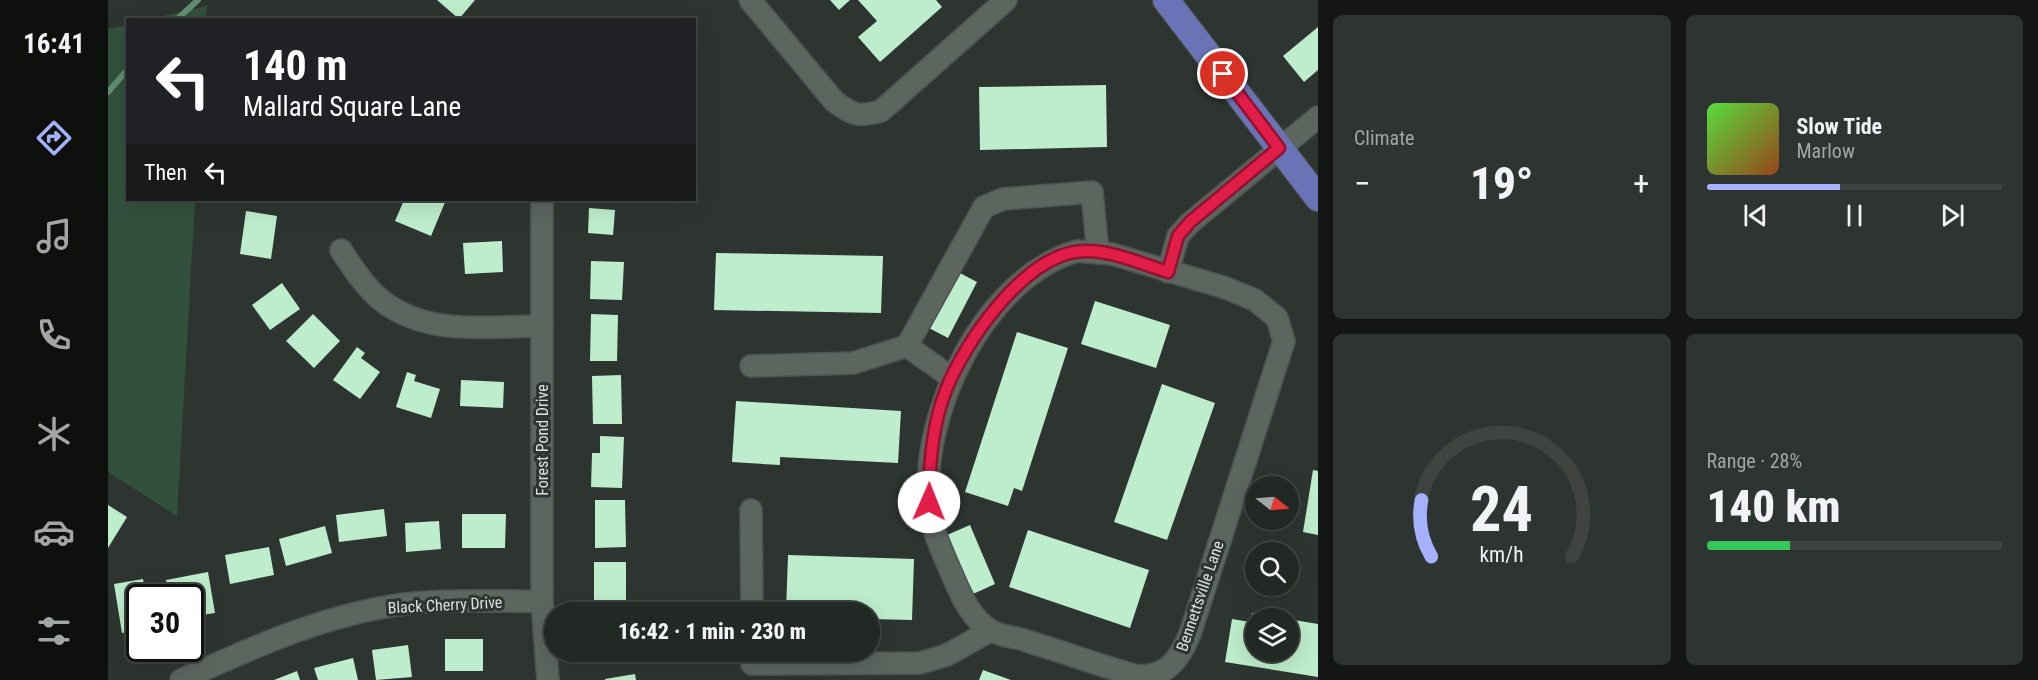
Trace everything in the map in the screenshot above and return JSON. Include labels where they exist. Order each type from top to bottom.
[{"type":"main road","points":[[1166,0],[1318,198]]},
{"type":"street","points":[[750,0],[834,101],[847,111],[863,116],[881,111],[1006,0]]},
{"type":"street","points":[[1168,272],[1178,236],[1190,222],[1318,117]]},
{"type":"street","points":[[751,366],[853,363],[907,346],[984,207],[1003,199],[1092,192],[1098,253]]},
{"type":"street","name":"Forest Pond Drive","points":[[542,201],[542,601],[548,680]]},
{"type":"street","points":[[341,250],[381,300],[403,314],[423,322],[466,327],[542,326]]},
{"type":"street","name":"Bennettsville Lane","points":[[1077,252],[1098,253],[1112,254],[1226,288],[1255,300],[1277,318],[1284,341],[1181,655],[1163,672],[1150,676],[1137,676],[990,630],[966,606],[931,521],[929,475],[937,423],[952,378],[1013,287],[1054,258],[1077,252]]},
{"type":"street","points":[[907,346],[952,378]]},
{"type":"street","points":[[752,510],[752,602]]},
{"type":"street","name":"Black Cherry Drive","points":[[181,680],[298,629],[345,616],[393,606],[542,601]]},
{"type":"street","points":[[752,662],[752,664],[920,663],[947,655],[990,630]]},
{"type":"green space","points":[[207,6],[206,18],[154,18]]},
{"type":"green space","points":[[126,25],[126,201],[195,201],[177,516],[108,472],[108,29]]},
{"type":"building","points":[[437,0],[475,0],[458,18]]},
{"type":"building","points":[[830,0],[850,0],[839,10]]},
{"type":"building","points":[[858,0],[936,0],[942,7],[880,62],[858,37],[877,21]]},
{"type":"building","points":[[1318,27],[1318,70],[1304,82],[1283,56]]},
{"type":"building","points":[[1106,85],[1107,147],[980,150],[979,87]]},
{"type":"building","points":[[404,201],[446,201],[431,236],[395,221]]},
{"type":"building","points":[[589,208],[615,210],[613,235],[588,233]]},
{"type":"building","points":[[246,211],[277,216],[271,259],[240,254]]},
{"type":"building","points":[[502,241],[503,272],[465,274],[463,243]]},
{"type":"building","points":[[716,253],[883,256],[881,313],[714,310]]},
{"type":"building","points":[[591,261],[624,262],[622,300],[590,299]]},
{"type":"building","points":[[956,271],[977,282],[948,338],[927,327]]},
{"type":"building","points":[[282,283],[300,309],[270,330],[252,305]]},
{"type":"building","points":[[1095,301],[1170,325],[1156,368],[1081,344]]},
{"type":"building","points":[[313,314],[340,341],[314,368],[286,341]]},
{"type":"building","points":[[591,314],[618,315],[617,361],[590,361]]},
{"type":"building","points":[[1017,332],[1068,348],[1022,491],[1014,488],[1008,506],[965,492]]},
{"type":"building","points":[[357,347],[365,353],[361,358],[380,372],[360,399],[333,380]]},
{"type":"building","points":[[407,372],[416,375],[414,381],[440,389],[431,418],[396,407]]},
{"type":"building","points":[[621,375],[622,424],[593,424],[592,376]]},
{"type":"building","points":[[461,380],[504,382],[503,408],[460,406]]},
{"type":"building","points":[[1162,384],[1215,403],[1167,540],[1114,522]]},
{"type":"building","points":[[736,401],[901,411],[898,463],[780,457],[780,465],[732,462]]},
{"type":"building","points":[[600,436],[624,437],[622,488],[591,487],[592,453],[600,453]]},
{"type":"building","points":[[1313,470],[1318,471],[1318,535],[1303,532]]},
{"type":"building","points":[[595,500],[625,500],[626,547],[595,548]]},
{"type":"building","points":[[108,505],[127,517],[108,548]]},
{"type":"building","points":[[384,509],[387,536],[339,542],[336,515]]},
{"type":"building","points":[[462,514],[506,514],[505,548],[462,548]]},
{"type":"building","points":[[439,521],[441,549],[406,552],[405,523]]},
{"type":"building","points":[[970,525],[995,584],[973,594],[947,535]]},
{"type":"building","points":[[325,526],[332,553],[286,566],[279,539]]},
{"type":"building","points":[[1028,530],[1149,570],[1130,628],[1009,587]]},
{"type":"building","points":[[269,547],[274,575],[230,584],[225,555]]},
{"type":"building","points":[[788,555],[914,559],[912,620],[880,619],[880,602],[786,602]]},
{"type":"building","points":[[594,562],[626,562],[626,600],[594,600]]},
{"type":"building","points":[[208,572],[215,613],[204,615],[204,584],[167,584],[166,580]]},
{"type":"building","points":[[143,579],[144,584],[126,584],[126,632],[122,633],[114,584]]},
{"type":"building","points":[[1232,619],[1245,621],[1245,662],[1299,662],[1299,621],[1318,624],[1318,677],[1225,662]]},
{"type":"building","points":[[445,639],[483,639],[483,671],[445,671]]},
{"type":"building","points":[[408,645],[412,677],[376,680],[372,650]]},
{"type":"building","points":[[353,658],[358,680],[318,680],[314,668]]},
{"type":"building","points":[[983,670],[1011,680],[979,680]]},
{"type":"building","points":[[297,671],[300,680],[274,680]]},
{"type":"building","points":[[635,674],[636,680],[605,680],[605,679]]},
{"type":"waterway","points":[[178,18],[198,0]]},
{"type":"waterway","points":[[108,92],[126,71]]},
{"type":"route","points":[[929,502],[929,475],[934,440],[945,392],[957,367],[1013,287],[1054,258],[1077,252],[1112,254],[1168,272],[1178,236],[1190,222],[1279,148],[1223,74]]}]
